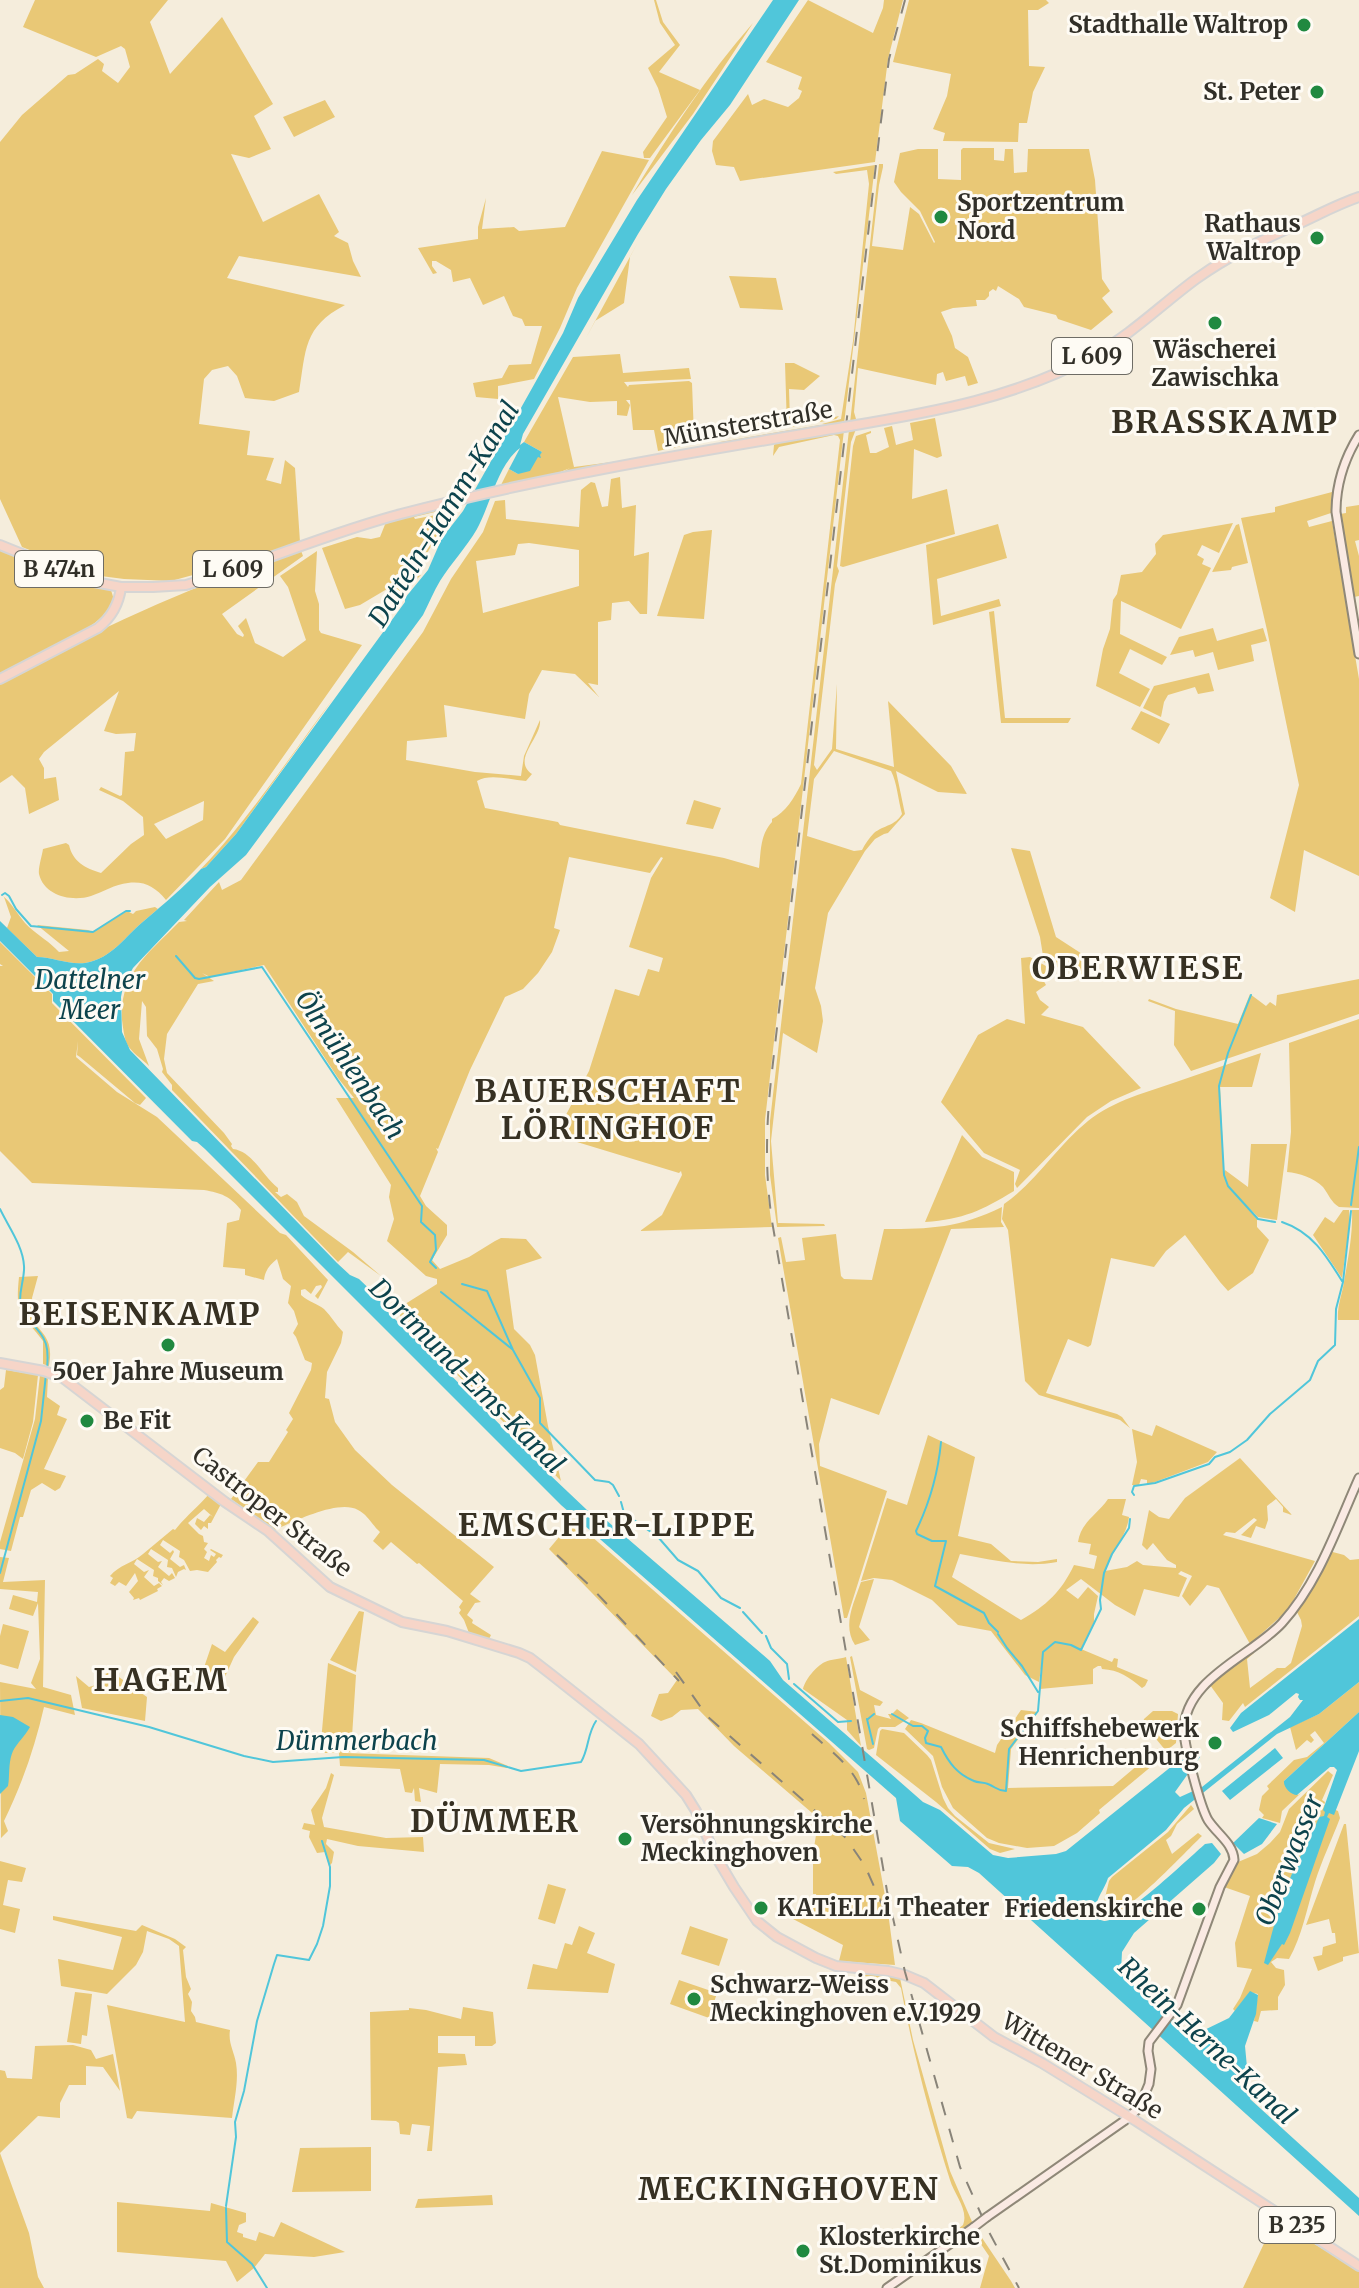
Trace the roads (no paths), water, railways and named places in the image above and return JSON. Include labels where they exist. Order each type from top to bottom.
[{"type":"main road","name":"Münsterstraße","points":[[126,587],[187,584],[379,520],[499,490],[969,403],[1037,383],[1093,356],[1116,341],[1220,263],[1250,246],[1359,197]]},
{"type":"main road","points":[[1358,437],[1340,476],[1336,512],[1359,654]]},
{"type":"main road","name":"B 474n","points":[[0,545],[89,581],[126,587]]},
{"type":"main road","points":[[107,585],[115,592],[118,603]]},
{"type":"main road","points":[[0,679],[98,628],[112,614],[126,587]]},
{"type":"main road","name":"Castroper Straße","points":[[0,1364],[63,1378],[223,1501],[268,1531],[330,1587],[402,1622],[468,1637],[530,1658],[639,1744],[680,1788],[696,1811],[723,1869],[762,1925],[777,1937],[817,1958],[836,1966],[859,1969]]},
{"type":"main road","points":[[887,2288],[1139,2108],[1149,2084],[1151,2069],[1148,2047],[1177,2005],[1221,1886],[1233,1865],[1232,1850],[1210,1823],[1200,1798],[1185,1738],[1185,1722],[1194,1698],[1215,1676],[1279,1626],[1298,1603],[1318,1568],[1359,1478]]},
{"type":"main road","name":"Wittener Straße","points":[[859,1969],[897,1973],[924,1983],[999,2040],[1129,2117],[1359,2266]]},
{"type":"water","points":[[773,0],[799,0],[730,105],[666,189],[523,434],[520,445],[524,442],[542,452],[541,458],[538,457],[530,471],[518,474],[509,469],[520,448],[512,456],[500,475],[477,529],[440,581],[423,615],[246,855],[210,887],[133,968],[121,997],[122,1032],[130,1050],[337,1263],[380,1299],[382,1306],[587,1510],[606,1520],[770,1661],[783,1680],[923,1802],[940,1810],[993,1855],[1008,1858],[1066,1851],[1177,1762],[1197,1754],[1200,1757],[1175,1792],[1180,1797],[1202,1787],[1290,1717],[1303,1700],[1296,1693],[1269,1715],[1233,1732],[1230,1728],[1241,1713],[1359,1619],[1359,1682],[1319,1714],[1277,1734],[1184,1808],[1166,1830],[1108,1878],[1098,1899],[1096,1915],[1104,1921],[1125,1912],[1205,1844],[1212,1843],[1221,1854],[1134,1933],[1122,1952],[1121,1971],[1160,2009],[1194,2035],[1229,2018],[1250,1991],[1258,1995],[1256,2014],[1245,2046],[1250,2099],[1359,2198],[1359,2216],[979,1873],[968,1867],[952,1866],[900,1821],[896,1798],[561,1505],[205,1149],[192,1141],[53,1001],[53,994],[0,941],[0,921],[37,957],[79,963],[95,961],[118,946],[206,867],[236,834],[428,570],[442,538],[463,511],[563,333],[578,298],[637,200]]},
{"type":"water","points":[[1359,1712],[1359,1751],[1334,1815],[1329,1813],[1327,1817],[1330,1819],[1290,1933],[1268,1965],[1264,1963],[1286,1889],[1305,1848],[1302,1845],[1310,1826],[1315,1827],[1319,1817],[1324,1816],[1323,1810],[1337,1770],[1330,1767],[1297,1795],[1288,1790],[1284,1781]]},
{"type":"water","points":[[0,1715],[13,1717],[30,1727],[13,1751],[8,1786],[0,1794]]},
{"type":"water","points":[[1275,1748],[1283,1758],[1230,1800],[1222,1791]]},
{"type":"water","points":[[1259,1818],[1277,1824],[1262,1844],[1244,1854],[1233,1843]]},
{"type":"waterway","name":"Ölmühlenbach","points":[[2,895],[5,893],[9,896],[31,926],[93,932],[130,911]]},
{"type":"waterway","name":"Ölmühlenbach","points":[[176,956],[199,979],[262,967],[422,1206],[421,1222],[435,1235],[436,1250],[430,1262],[436,1268]]},
{"type":"waterway","points":[[1251,995],[1228,1053],[1219,1086],[1224,1175],[1228,1186],[1258,1219],[1275,1222]]},
{"type":"waterway","points":[[1351,1205],[1359,1147]]},
{"type":"waterway","points":[[0,1209],[23,1259],[21,1309],[44,1339],[47,1368]]},
{"type":"waterway","points":[[1134,1495],[1134,1486],[1155,1483],[1209,1464],[1215,1457],[1230,1452],[1247,1440],[1270,1414],[1310,1380],[1318,1361],[1335,1345],[1336,1309],[1343,1282],[1351,1211]]},
{"type":"waterway","points":[[1282,1222],[1310,1238],[1342,1281]]},
{"type":"waterway","name":"Ölmühlenbach","points":[[462,1284],[487,1291],[513,1350],[540,1398],[540,1423],[595,1480],[609,1482],[619,1496]]},
{"type":"waterway","name":"Ölmühlenbach","points":[[441,1292],[512,1349]]},
{"type":"waterway","points":[[0,1573],[41,1421],[46,1374]]},
{"type":"waterway","points":[[941,1442],[933,1488],[916,1531],[932,1541],[946,1541],[935,1586],[984,1613],[998,1632]]},
{"type":"waterway","name":"Ölmühlenbach","points":[[621,1502],[624,1513],[658,1537],[678,1560],[698,1571],[721,1598],[740,1608]]},
{"type":"waterway","points":[[892,1714],[928,1731],[926,1743],[941,1747],[950,1763],[963,1775],[1006,1791],[1009,1749],[1038,1711],[1043,1652],[1055,1642],[1081,1650],[1101,1609],[1104,1573],[1129,1528],[1130,1519]]},
{"type":"waterway","name":"Ölmühlenbach","points":[[743,1612],[762,1633]]},
{"type":"waterway","points":[[998,1634],[1038,1692]]},
{"type":"waterway","name":"Ölmühlenbach","points":[[766,1636],[771,1648],[787,1664],[789,1679]]},
{"type":"waterway","name":"Ölmühlenbach","points":[[794,1684],[838,1722],[851,1721]]},
{"type":"waterway","name":"Dümmerbach","points":[[0,1701],[28,1698],[149,1727],[273,1762],[343,1757],[484,1760],[521,1771],[581,1762],[596,1721]]},
{"type":"waterway","name":"Ölmühlenbach","points":[[868,1719],[874,1714]]},
{"type":"waterway","points":[[867,1719],[873,1744]]},
{"type":"waterway","points":[[226,2206],[236,2137],[235,2122],[257,2021],[277,1955],[309,1960],[323,1926],[330,1867],[322,1841]]},
{"type":"waterway","points":[[226,2208],[227,2242],[252,2264],[267,2288]]},
{"type":"railway","points":[[905,0],[889,59],[881,121],[771,1080],[767,1168],[772,1221],[887,1891],[905,1972],[960,2167],[989,2232],[1019,2288]]},
{"type":"railway","points":[[557,1555],[679,1681]]},
{"type":"railway","points":[[676,1672],[707,1716],[846,1838],[865,1866],[884,1909]]},
{"type":"railway","points":[[812,1734],[850,1770],[864,1799]]},
{"type":"place","name":"Stadthalle Waltrop","points":[[1304,25]]},
{"type":"place","name":"St. Peter","points":[[1317,92]]},
{"type":"place","name":"Sportzentrum Nord","points":[[941,217]]},
{"type":"place","name":"Rathaus Waltrop","points":[[1317,238]]},
{"type":"place","name":"Wäscherei Zawischka","points":[[1215,323]]},
{"type":"place","name":"50er Jahre Museum","points":[[168,1345]]},
{"type":"place","name":"Be Fit","points":[[87,1421]]},
{"type":"place","name":"Schiffshebewerk Henrichenburg","points":[[1215,1743]]},
{"type":"place","name":"Versöhnungskirche Meckinghoven","points":[[625,1839]]},
{"type":"place","name":"KATiELLi Theater","points":[[761,1908]]},
{"type":"place","name":"Friedenskirche","points":[[1199,1909]]},
{"type":"place","name":"Schwarz-Weiss Meckinghoven e.V.1929","points":[[694,1999]]},
{"type":"place","name":"Klosterkirche St.Dominikus","points":[[803,2251]]},
{"type":"district","name":"BRASSKAMP","points":[[1225,422]]},
{"type":"district","name":"OBERWIESE","points":[[1138,968]]},
{"type":"district","name":"BAUERSCHAFT LÖRINGHOF","points":[[608,1110]]},
{"type":"district","name":"BEISENKAMP","points":[[140,1314]]},
{"type":"district","name":"EMSCHER-LIPPE","points":[[607,1525]]},
{"type":"district","name":"HAGEM","points":[[161,1680]]},
{"type":"district","name":"DÜMMER","points":[[495,1821]]},
{"type":"district","name":"MECKINGHOVEN","points":[[789,2189]]},
{"type":"water label","name":"Datteln-Hamm-Kanal","points":[[444,514]]},
{"type":"water label","name":"Dattelner Meer","points":[[90,995]]},
{"type":"water label","name":"Dortmund-Ems-Kanal","points":[[467,1376]]},
{"type":"water label","name":"Oberwasser","points":[[1289,1860]]},
{"type":"water label","name":"Rhein-Herne-Kanal","points":[[1207,2041]]}]
